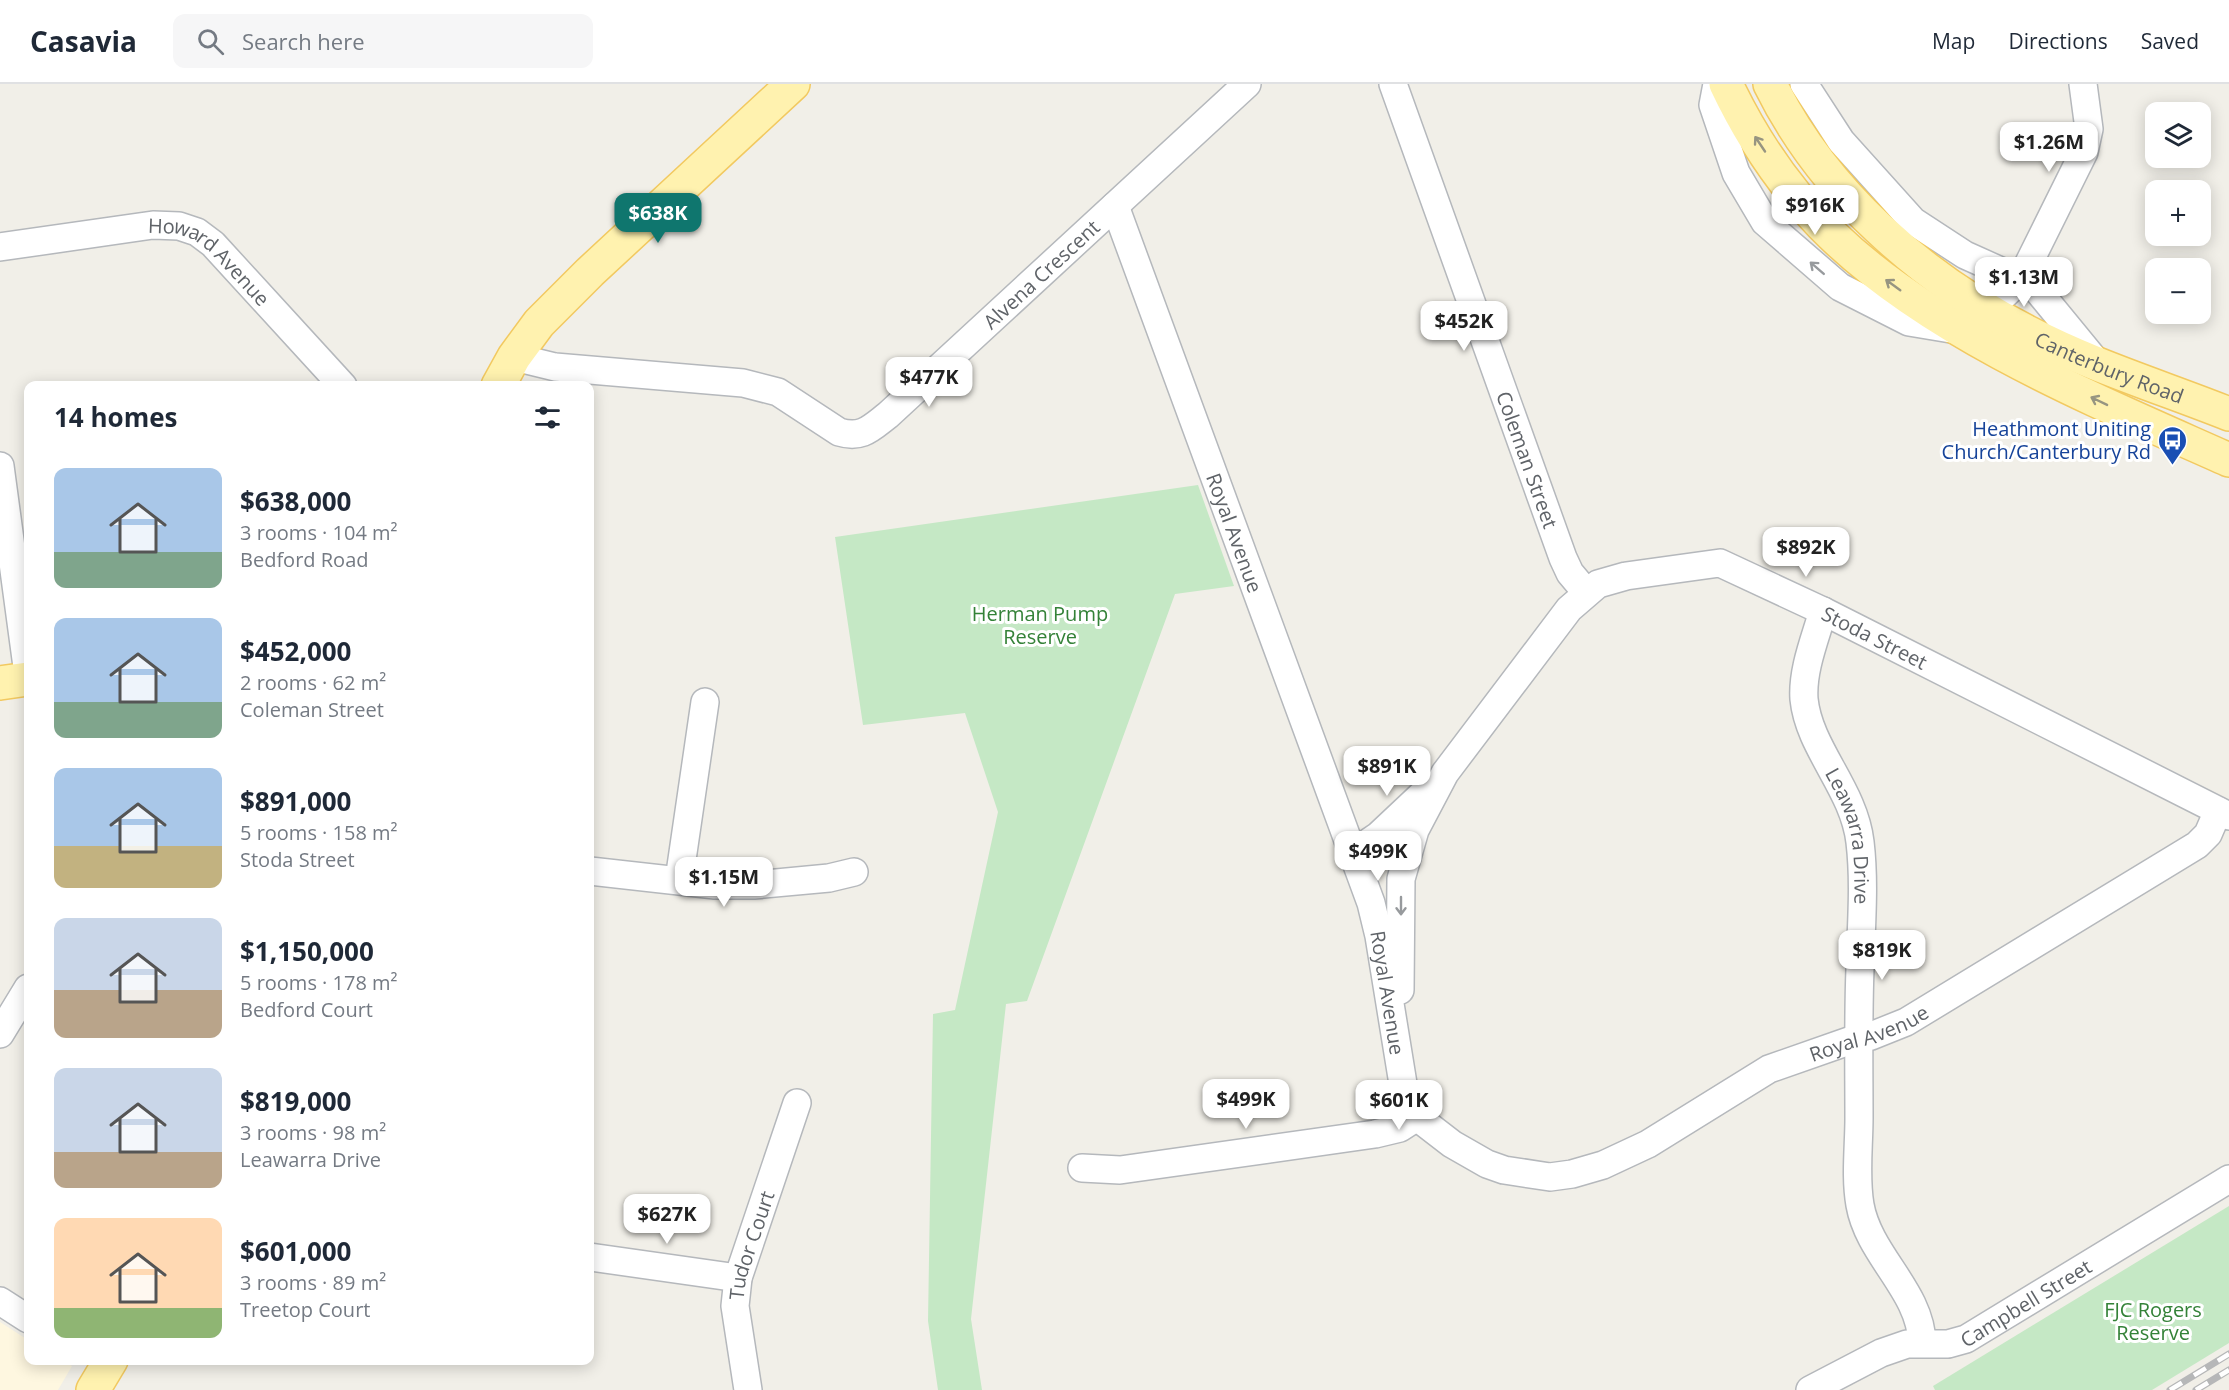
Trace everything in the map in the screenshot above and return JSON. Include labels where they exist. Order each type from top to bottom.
[{"type":"main road","points":[[501,381],[514,357],[539,322],[793,84]]},
{"type":"main road","name":"Canterbury Road","points":[[1725,84],[1742,118],[1802,203],[1832,235],[1892,284],[1972,318],[2026,332],[2100,366],[2229,414]]},
{"type":"main road","name":"Canterbury Road","points":[[1770,84],[1808,147],[1843,190],[1914,260],[1942,281],[1972,318],[2107,405],[2229,460]]},
{"type":"main road","points":[[0,683],[24,680]]},
{"type":"street","name":"Alvena Crescent","points":[[514,357],[555,367],[743,383],[778,392],[839,432],[859,435],[888,415],[1247,84]]},
{"type":"street","name":"Coleman Street","points":[[1393,84],[1563,558],[1570,573],[1586,592]]},
{"type":"street","points":[[1717,84],[1713,105],[1736,173],[1765,222],[1840,287],[1909,322],[1972,318],[2028,276],[2084,152],[2089,129],[2083,84]]},
{"type":"street","points":[[1804,84],[1841,141],[1913,221],[1965,255],[2028,276],[2100,366]]},
{"type":"street","name":"Royal Avenue","points":[[1115,206],[1371,903],[1404,1090],[1417,1117],[1452,1143],[1496,1167],[1521,1174],[1550,1177],[1572,1174],[1603,1165],[1648,1144],[1769,1069],[1891,1029],[1914,1017],[2197,845],[2224,813]]},
{"type":"street","name":"Howard Avenue","points":[[0,247],[153,225],[179,226],[197,232],[213,244],[338,381]]},
{"type":"street","points":[[0,466],[24,644]]},
{"type":"street","name":"Stoda Street","points":[[1392,1016],[1401,988],[1401,879],[1415,830],[1445,773],[1569,609],[1598,584],[1619,577],[1719,563],[1823,611],[2224,813]]},
{"type":"street","name":"Leawarra Drive","points":[[1823,611],[1808,665],[1804,698],[1810,726],[1846,794],[1860,840],[1863,902],[1859,1039],[1860,1205],[1871,1236],[1917,1314],[1922,1328],[1922,1343]]},
{"type":"street","points":[[679,880],[705,702]]},
{"type":"street","name":"Stoda Street","points":[[1353,853],[1378,836],[1445,773]]},
{"type":"street","points":[[594,871],[715,885],[754,885],[829,878],[854,872]]},
{"type":"street","points":[[0,1034],[24,995]]},
{"type":"street","name":"Tudor Court","points":[[748,1390],[735,1306],[738,1278],[797,1103]]},
{"type":"street","points":[[1082,1168],[1120,1170],[1375,1134],[1400,1128],[1417,1117]]},
{"type":"street","name":"Campbell Street","points":[[1810,1390],[1881,1353],[1907,1344],[1948,1344],[1966,1339],[2229,1179]]},
{"type":"street","points":[[594,1258],[738,1278]]},
{"type":"street","points":[[0,1301],[24,1316]]},
{"type":"shaded area","points":[[0,1322],[24,1337],[24,1365],[72,1366],[58,1390],[0,1390]]},
{"type":"green space","name":"Herman Pump Reserve","points":[[1198,485],[1234,586],[1175,594],[1027,1001],[1006,1004],[971,1319],[982,1390],[938,1390],[928,1321],[933,1014],[955,1010],[998,812],[965,713],[863,725],[835,537]]},
{"type":"green space","name":"FJC Rogers Reserve","points":[[2229,1206],[2229,1343],[2152,1390],[1935,1390],[1933,1386]]},
{"type":"railway","points":[[2170,1390],[2229,1354]]},
{"type":"railway","points":[[2196,1390],[2229,1370]]},
{"type":"place","name":"Heathmont Uniting Church/Canterbury Rd","points":[[2172,466]]}]
